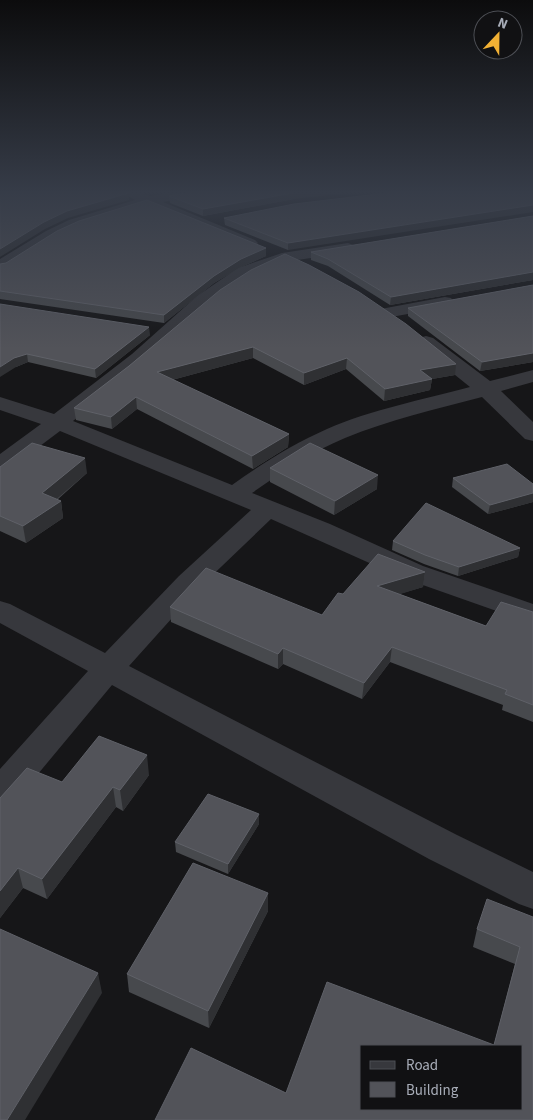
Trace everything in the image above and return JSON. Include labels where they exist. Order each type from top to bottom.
[{"type":"street","points":[[0,266],[35,245]]},
{"type":"street","points":[[257,245],[313,268]]},
{"type":"street","points":[[0,465],[138,358],[223,285],[244,272],[265,262],[361,245]]},
{"type":"street","points":[[386,313],[463,298]]},
{"type":"street","points":[[370,303],[411,331],[485,388],[533,434]]},
{"type":"street","points":[[150,328],[168,331]]},
{"type":"street","points":[[233,496],[286,458],[338,433],[485,388],[533,376]]},
{"type":"street","points":[[0,403],[57,422],[233,496],[321,530],[413,572],[533,614]]},
{"type":"street","points":[[0,794],[109,668],[189,582],[267,509]]},
{"type":"street","points":[[0,611],[443,847],[533,891]]},
{"type":"building","points":[[34,245],[259,245],[266,248],[241,259],[214,276],[164,315],[0,291],[0,264],[6,263]]},
{"type":"building","points":[[353,245],[533,245],[533,272],[391,297],[328,259],[311,252]]},
{"type":"building","points":[[285,254],[359,292],[406,324],[456,364],[420,370],[432,379],[385,389],[347,358],[304,373],[253,347],[157,372],[289,434],[252,456],[136,397],[111,417],[74,408],[129,366],[220,290],[251,270]]},
{"type":"building","points":[[533,285],[533,353],[482,362],[408,308]]},
{"type":"building","points":[[0,304],[149,327],[95,369],[27,354],[14,358],[0,367]]},
{"type":"building","points":[[32,443],[85,458],[42,493],[61,501],[23,526],[0,516],[0,467]]},
{"type":"building","points":[[310,443],[378,475],[335,501],[270,468]]},
{"type":"building","points":[[507,464],[533,484],[533,493],[490,505],[453,478]]},
{"type":"building","points":[[426,503],[520,548],[459,567],[393,541]]},
{"type":"building","points":[[378,554],[425,572],[377,586],[486,626],[501,602],[533,612],[533,705],[505,694],[507,690],[392,647],[364,683],[283,648],[278,654],[170,607],[206,568],[322,615],[338,593],[343,594]]},
{"type":"building","points":[[99,736],[147,755],[120,790],[113,787],[42,879],[18,868],[0,891],[0,798],[27,768],[62,782]]},
{"type":"building","points":[[208,794],[259,814],[228,864],[175,842]]},
{"type":"building","points":[[193,863],[268,893],[208,1011],[127,974]]},
{"type":"building","points":[[487,899],[533,917],[533,1120],[155,1120],[191,1048],[286,1093],[327,982],[494,1045],[520,947],[477,929]]},
{"type":"building","points":[[0,929],[98,973],[7,1120],[0,1120]]}]
